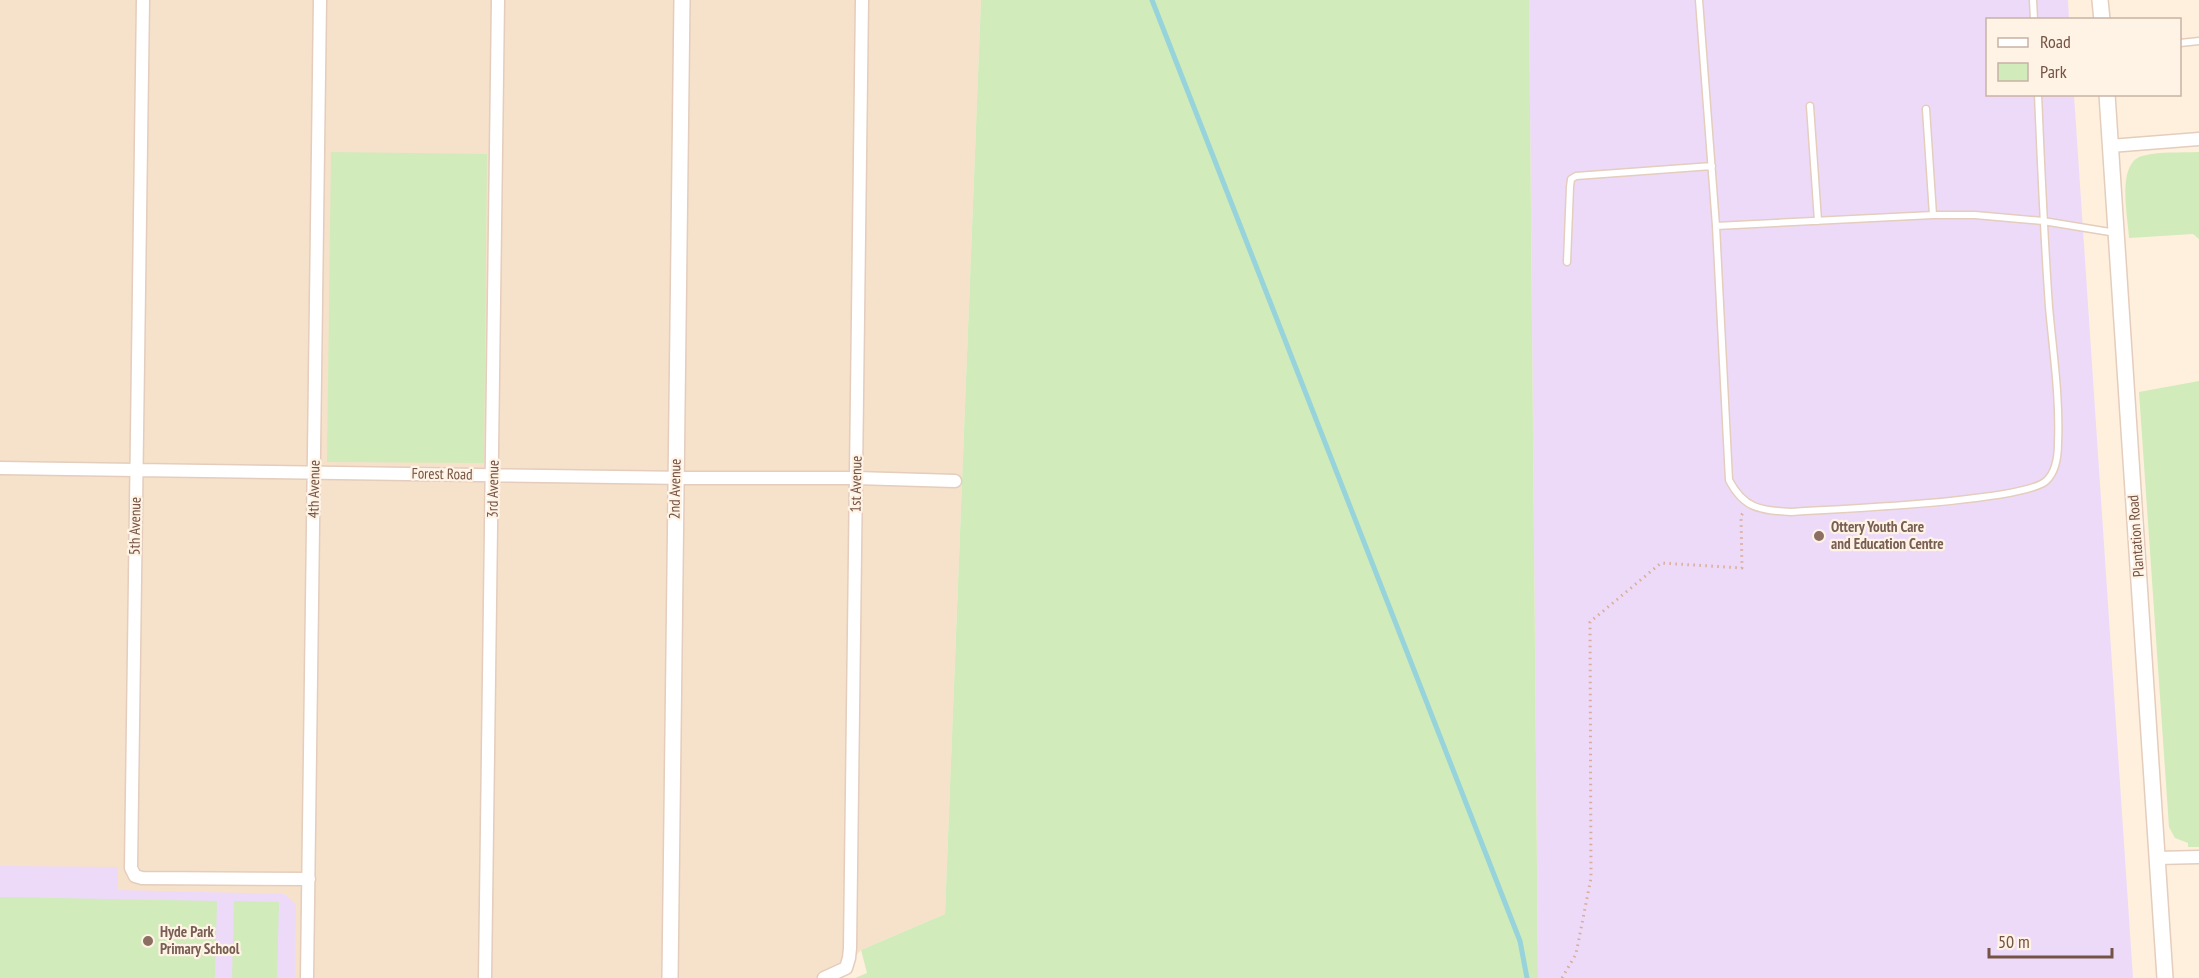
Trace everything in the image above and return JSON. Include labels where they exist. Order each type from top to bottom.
[{"type":"street","name":"5th Avenue","points":[[143,0],[131,868],[135,876],[142,878],[309,879]]},
{"type":"street","name":"4th Avenue","points":[[307,978],[320,0]]},
{"type":"street","name":"3rd Avenue","points":[[485,978],[498,0]]},
{"type":"street","name":"2nd Avenue","points":[[670,978],[682,0]]},
{"type":"street","name":"1st Avenue","points":[[824,978],[846,968],[850,948],[862,0]]},
{"type":"street","points":[[2100,0],[2102,18]]},
{"type":"street","name":"Plantation Road","points":[[2107,96],[2165,978]]},
{"type":"street","points":[[2110,146],[2199,140]]},
{"type":"street","name":"Forest Road","points":[[0,468],[955,481]]},
{"type":"street","points":[[2157,858],[2199,857]]},
{"type":"lane","points":[[1699,0],[1716,226],[1729,480],[1736,493],[1749,504],[1762,510],[1791,512],[2002,495],[2045,482],[2055,467],[2058,443],[2043,221],[2038,96]]},
{"type":"lane","points":[[2033,0],[2034,18]]},
{"type":"lane","points":[[2181,42],[2199,41]]},
{"type":"lane","points":[[1810,106],[1818,221]]},
{"type":"lane","points":[[1926,109],[1933,215]]},
{"type":"lane","points":[[1567,262],[1571,179],[1576,176],[1712,166]]},
{"type":"lane","points":[[1716,226],[1975,215],[2043,221],[2116,233]]},
{"type":"path","points":[[1562,978],[1576,954],[1591,878],[1590,622],[1661,563],[1742,568],[1741,516],[1749,504]]},
{"type":"shaded area","points":[[0,0],[981,0],[945,914],[861,950],[842,970],[820,978],[0,978]]},
{"type":"shaded area","name":"Ottery Youth Care and Education Centre","points":[[1529,0],[2068,0],[2069,18],[1986,18],[1986,96],[2074,96],[2133,978],[1538,978]]},
{"type":"shaded area","name":"Hyde Park Primary School","points":[[0,866],[118,867],[118,890],[284,894],[296,904],[295,978],[0,978]]},
{"type":"green space","points":[[981,0],[1529,0],[1538,978],[855,978],[867,973],[861,950],[945,914]]},
{"type":"green space","points":[[331,152],[487,154],[484,463],[327,462]]},
{"type":"green space","points":[[2199,152],[2199,239],[2193,234],[2129,238],[2125,192],[2129,169],[2134,161],[2142,156],[2156,153]]},
{"type":"green space","points":[[2199,381],[2199,847],[2188,847],[2188,843],[2175,838],[2169,827],[2139,392]]},
{"type":"green space","name":"Hyde Park Primary School","points":[[0,897],[217,901],[215,978],[0,978]]},
{"type":"green space","points":[[234,901],[279,902],[277,978],[232,978]]},
{"type":"waterway","points":[[1152,0],[1520,941],[1527,978]]},
{"type":"place","name":"Ottery Youth Care and Education Centre","points":[[1819,536]]},
{"type":"place","name":"Hyde Park Primary School","points":[[148,941]]}]
